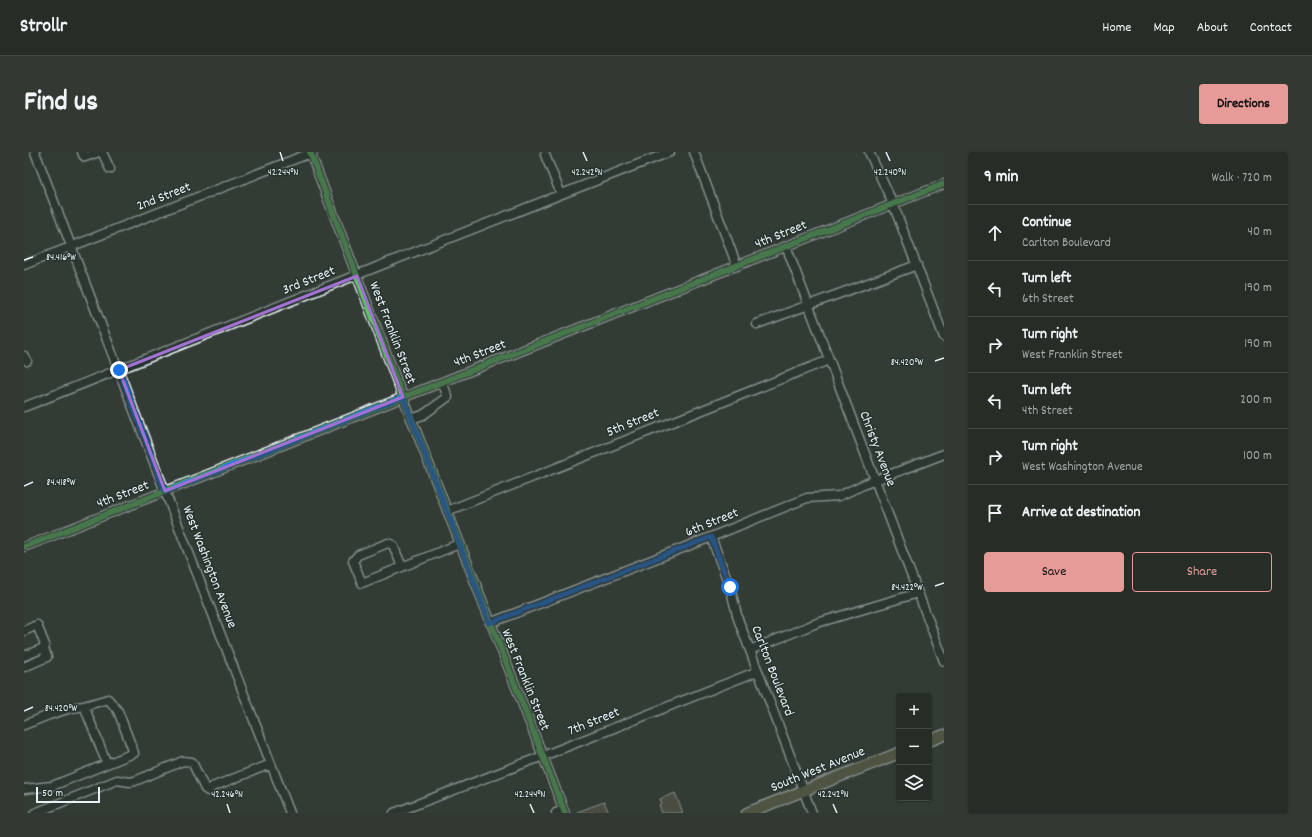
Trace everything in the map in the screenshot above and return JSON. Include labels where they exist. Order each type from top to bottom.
[{"type":"main road","points":[[932,740],[944,735]]},
{"type":"main road","name":"South West Avenue","points":[[747,813],[896,754]]},
{"type":"street","name":"West Washington Avenue","points":[[35,152],[290,813]]},
{"type":"street","points":[[82,152],[85,157],[99,152]]},
{"type":"street","points":[[102,152],[110,170]]},
{"type":"street","name":"2nd Street","points":[[24,265],[311,152]]},
{"type":"street","name":"West Franklin Street","points":[[311,152],[459,544],[565,812]]},
{"type":"street","name":"3rd Street","points":[[24,407],[670,152]]},
{"type":"street","points":[[694,152],[737,266]]},
{"type":"street","points":[[869,152],[893,204],[944,337]]},
{"type":"street","points":[[545,155],[561,194]]},
{"type":"street","name":"4th Street","points":[[24,547],[944,184]]},
{"type":"street","name":"Christy Avenue","points":[[786,246],[828,360],[944,661]]},
{"type":"street","points":[[757,324],[917,265]]},
{"type":"street","name":"5th Street","points":[[447,511],[828,360]]},
{"type":"street","points":[[411,419],[423,414],[448,397],[442,382]]},
{"type":"street","name":"6th Street","points":[[490,623],[807,498],[839,496],[865,484],[944,454]]},
{"type":"street","name":"Carlton Boulevard","points":[[711,537],[730,587],[738,619],[812,813]]},
{"type":"street","points":[[402,567],[393,545],[388,542],[358,555],[353,561],[362,583],[402,567],[459,544]]},
{"type":"street","points":[[750,650],[817,623],[918,593]]},
{"type":"street","points":[[24,631],[37,626],[45,645],[44,648],[47,657],[24,667]]},
{"type":"street","points":[[24,656],[44,648]]},
{"type":"street","name":"7th Street","points":[[394,813],[758,671]]},
{"type":"street","points":[[24,725],[71,708],[108,699],[118,711],[134,753],[52,786],[24,788]]},
{"type":"street","points":[[84,706],[107,764]]},
{"type":"street","points":[[35,813],[117,780],[130,782],[135,781],[183,761],[192,762],[205,789],[208,791],[212,787],[270,764]]},
{"type":"street","points":[[556,813],[565,812]]},
{"type":"highlighted area","points":[[357,276],[403,397],[165,491],[119,370]]},
{"type":"building","points":[[675,793],[683,813],[662,813],[659,805],[662,804],[660,799]]},
{"type":"building","points":[[604,802],[609,813],[577,813],[577,812]]},
{"type":"cycle path","points":[[310,152],[399,387],[565,813]]},
{"type":"cycle path","points":[[24,547],[944,184]]},
{"type":"route","points":[[119,370],[165,492],[403,397],[490,623],[711,537],[730,587]]}]
